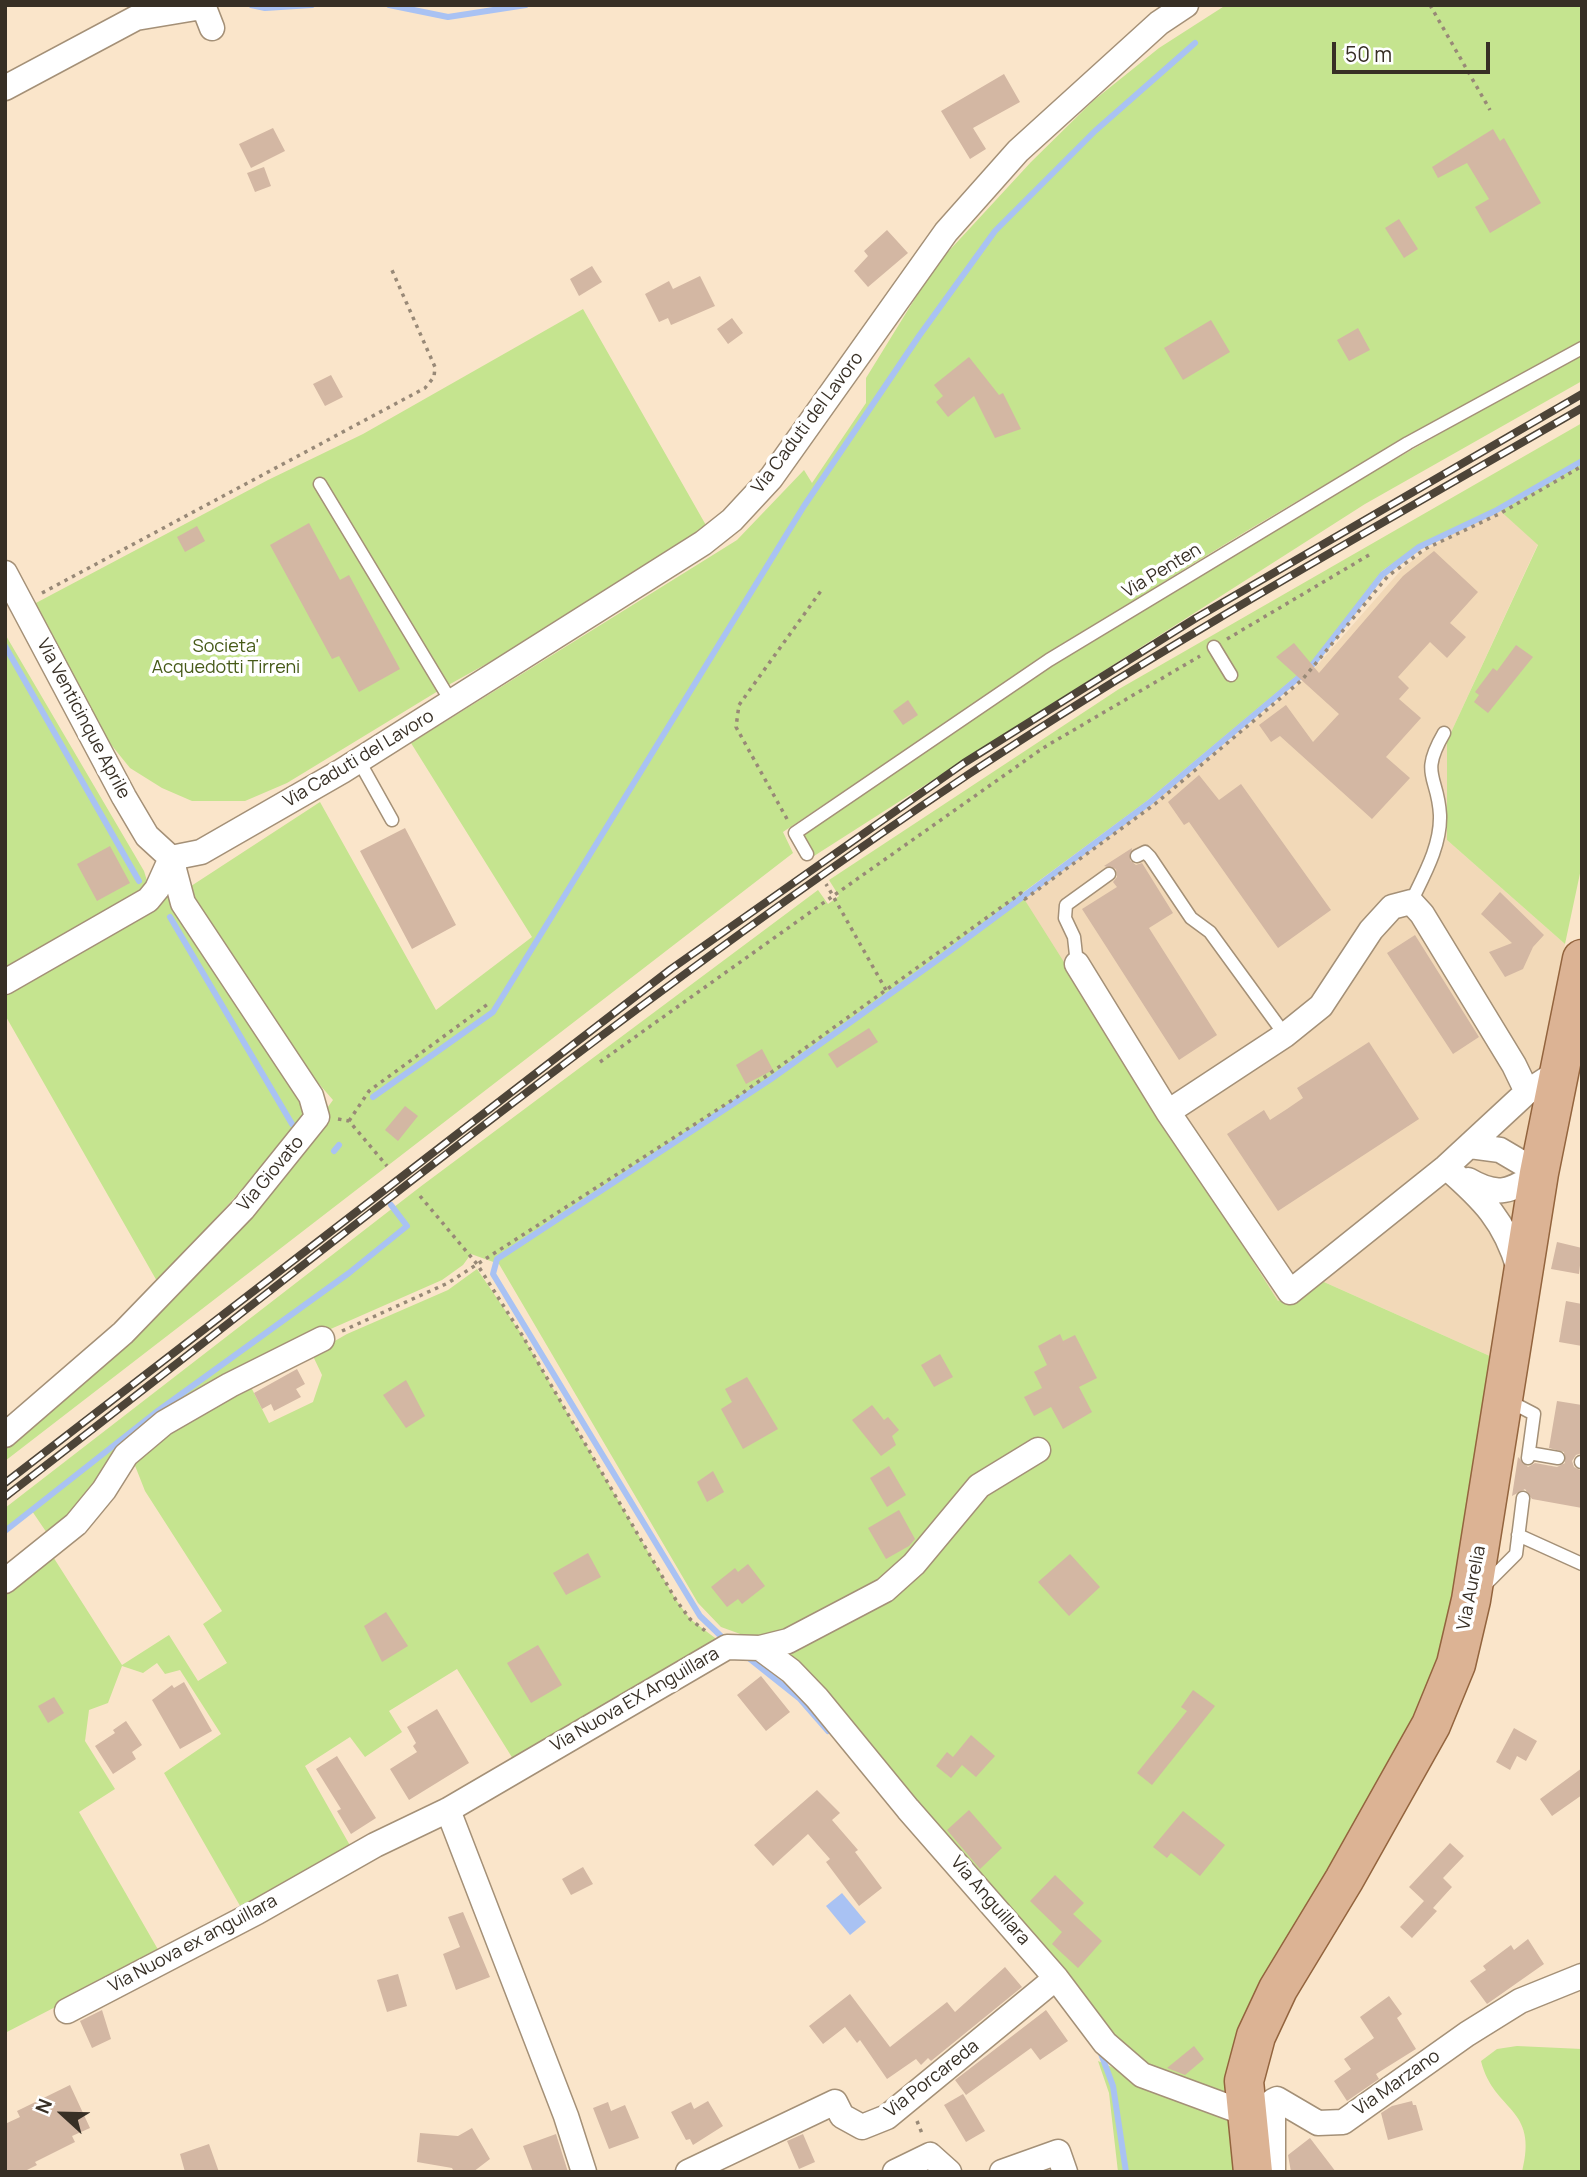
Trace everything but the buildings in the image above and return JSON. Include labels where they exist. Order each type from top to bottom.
[{"type":"main road","name":"Via Aurelia","points":[[1253,2172],[1245,2113],[1244,2081],[1256,2036],[1278,1989],[1351,1868],[1431,1725],[1456,1664],[1471,1600],[1539,1173],[1582,959]]},
{"type":"street","name":"Via Caduti del Lavoro","points":[[171,858],[201,852],[359,761],[703,543],[732,520],[771,478],[946,232],[1018,151],[1159,23],[1186,5]]},
{"type":"street","points":[[5,88],[136,18],[197,8],[205,10],[212,28]]},
{"type":"street","name":"Via Venticinque Aprile","points":[[5,573],[147,836],[171,858]]},
{"type":"street","points":[[5,982],[148,900],[157,889],[171,858]]},
{"type":"street","name":"Via Giovato","points":[[5,1435],[123,1333],[243,1209],[317,1117],[311,1096],[183,903],[171,858]]},
{"type":"street","points":[[1168,1112],[1285,1035],[1321,1006],[1371,930],[1392,907],[1411,902],[1422,914],[1514,1065],[1527,1092]]},
{"type":"street","points":[[1077,964],[1168,1112],[1290,1292],[1446,1167],[1527,1092],[1559,1071]]},
{"type":"street","points":[[1446,1167],[1484,1189],[1498,1192],[1516,1187],[1539,1173],[1500,1150],[1470,1146]]},
{"type":"street","points":[[1446,1167],[1496,1214],[1512,1245],[1522,1279]]},
{"type":"street","points":[[5,1581],[76,1524],[104,1490],[126,1455],[164,1423],[230,1385],[322,1339]]},
{"type":"street","name":"Via Nuova EX Anguillara","points":[[318,1875],[448,1810],[727,1647],[761,1648],[788,1641],[885,1590],[914,1564],[979,1486],[1038,1450]]},
{"type":"street","name":"Via Anguillara","points":[[761,1648],[791,1671],[1049,1984],[1105,2043],[1142,2075],[1245,2113]]},
{"type":"street","points":[[448,1810],[566,2116],[584,2172]]},
{"type":"street","name":"Via Nuova ex anguillara","points":[[67,2011],[257,1912],[318,1875]]},
{"type":"street","name":"Via Marzano","points":[[1273,2172],[1273,2101],[1277,2099],[1318,2123],[1343,2122],[1467,2034],[1520,2001],[1582,1976]]},
{"type":"street","name":"Via Porcareda","points":[[704,2169],[835,2102],[842,2116],[862,2127],[887,2117],[1049,1984]]},
{"type":"street","points":[[1002,2172],[1058,2152],[1065,2172]]},
{"type":"street","points":[[895,2172],[930,2155],[949,2172]]},
{"type":"lane","name":"Via Penten","points":[[795,833],[1049,660],[1408,443],[1582,348]]},
{"type":"lane","points":[[320,484],[452,703]]},
{"type":"lane","points":[[1214,647],[1231,675]]},
{"type":"lane","points":[[1411,902],[1438,837],[1440,814],[1429,771],[1433,751],[1444,733]]},
{"type":"lane","points":[[359,761],[392,820]]},
{"type":"lane","points":[[795,833],[807,854]]},
{"type":"lane","points":[[1137,856],[1145,852],[1150,856],[1191,918],[1210,932],[1285,1035]]},
{"type":"lane","points":[[1077,964],[1074,937],[1065,918],[1066,905],[1109,874]]},
{"type":"lane","points":[[1503,1398],[1534,1414],[1529,1455],[1558,1458]]},
{"type":"lane","points":[[1471,1600],[1516,1553],[1523,1498]]},
{"type":"lane","points":[[1518,1535],[1582,1564]]},
{"type":"path","points":[[1430,5],[1490,110]]},
{"type":"path","points":[[21,604],[425,388],[434,377],[435,367],[391,268]]},
{"type":"path","points":[[322,1339],[448,1283],[737,1097],[1021,894],[1025,899],[1155,804],[1303,680],[1388,576],[1425,549],[1501,513],[1582,466]]},
{"type":"path","points":[[600,1062],[1043,748],[1369,555]]},
{"type":"path","points":[[795,833],[736,727],[736,717],[739,705],[823,588]]},
{"type":"path","points":[[826,884],[886,990]]},
{"type":"path","points":[[387,1166],[349,1121],[369,1091],[488,1004]]},
{"type":"path","points":[[420,1196],[477,1264],[522,1335],[676,1600],[690,1619],[727,1647]]},
{"type":"path","points":[[909,2099],[930,2155]]},
{"type":"shaded area","points":[[1497,508],[1538,544],[1447,741],[1447,840],[1565,944],[1492,1357],[1315,1278],[1278,1301],[1022,899],[1153,803],[1305,679],[1402,569],[1426,550]]},
{"type":"green space","points":[[1226,5],[1582,5],[1582,340],[1415,433],[1191,565],[783,832],[793,853],[5,1461],[5,1444],[270,1186],[333,1100],[285,1045],[185,890],[320,802],[436,1010],[532,937],[411,743],[737,540],[804,470],[812,483],[866,403],[866,378],[935,266],[1031,162],[1093,101],[1159,48]]},
{"type":"green space","name":"Societa' Acquedotti Tirreni","points":[[583,309],[707,527],[533,638],[443,688],[287,783],[245,801],[192,801],[162,788],[130,768],[100,731],[34,604],[268,480],[363,434]]},
{"type":"green space","points":[[1582,352],[1582,381],[1365,504],[814,856],[803,838],[806,831],[1039,673],[1227,556]]},
{"type":"green space","points":[[1582,423],[1582,864],[1565,944],[1447,840],[1447,741],[1538,545],[1497,508],[1419,546],[1382,571],[1311,664],[1147,801],[1021,894],[1278,1301],[1315,1278],[1492,1357],[1464,1562],[1430,1701],[1225,2099],[1121,2052],[754,1639],[721,1627],[698,1603],[499,1264],[471,1254],[463,1265],[442,1280],[317,1335],[160,1418],[51,1539],[32,1511],[5,1531],[5,1508],[420,1187],[818,890],[828,904],[839,896],[829,880],[1119,689]]},
{"type":"green space","points":[[5,634],[144,871],[148,884],[143,896],[11,973],[5,962]]},
{"type":"green space","points":[[168,895],[274,1063],[294,1082],[306,1104],[303,1121],[158,1283],[5,1015],[5,994]]},
{"type":"green space","points":[[477,1269],[522,1335],[676,1600],[690,1619],[727,1647],[518,1767],[457,1669],[389,1711],[402,1732],[365,1757],[350,1737],[305,1766],[352,1849],[243,1911],[164,1773],[221,1734],[180,1670],[165,1674],[157,1663],[143,1673],[122,1666],[108,1703],[89,1710],[85,1741],[115,1789],[79,1812],[160,1953],[5,2033],[5,1587],[50,1552],[122,1665],[169,1635],[198,1681],[227,1663],[203,1624],[222,1611],[145,1491],[132,1458],[158,1435],[250,1385],[269,1423],[313,1402],[322,1375],[312,1354],[347,1334],[448,1290]]},
{"type":"green space","points":[[1517,2046],[1582,2049],[1582,2172],[1522,2172],[1526,2150],[1525,2134],[1513,2111],[1487,2078],[1481,2061],[1497,2049]]},
{"type":"green space","points":[[1098,2061],[1151,2084],[1232,2112],[1235,2172],[1118,2172],[1109,2093]]},
{"type":"water","points":[[842,1893],[866,1922],[850,1935],[826,1906]]},
{"type":"waterway","points":[[251,5],[265,8],[312,5]]},
{"type":"waterway","points":[[389,5],[448,17],[526,5]]},
{"type":"waterway","points":[[373,1097],[493,1012],[804,506],[919,336],[995,231],[1095,131],[1195,43]]},
{"type":"waterway","points":[[726,1641],[700,1616],[493,1274],[497,1259],[771,1079],[1149,803],[1313,664],[1382,575],[1419,547],[1495,511],[1582,461]]},
{"type":"waterway","points":[[5,646],[139,881]]},
{"type":"waterway","points":[[170,917],[292,1124]]},
{"type":"waterway","points":[[334,1151],[339,1145]]},
{"type":"waterway","points":[[5,1531],[155,1413],[349,1273],[407,1226],[391,1205]]},
{"type":"waterway","points":[[746,1656],[800,1699],[828,1731]]},
{"type":"waterway","points":[[1100,2051],[1113,2086],[1126,2172]]},
{"type":"railway","points":[[5,1483],[671,969],[964,763],[1196,618],[1582,394]]},
{"type":"railway","points":[[5,1497],[481,1127],[601,1036],[845,859],[969,774],[1119,678],[1272,586],[1582,408]]}]
